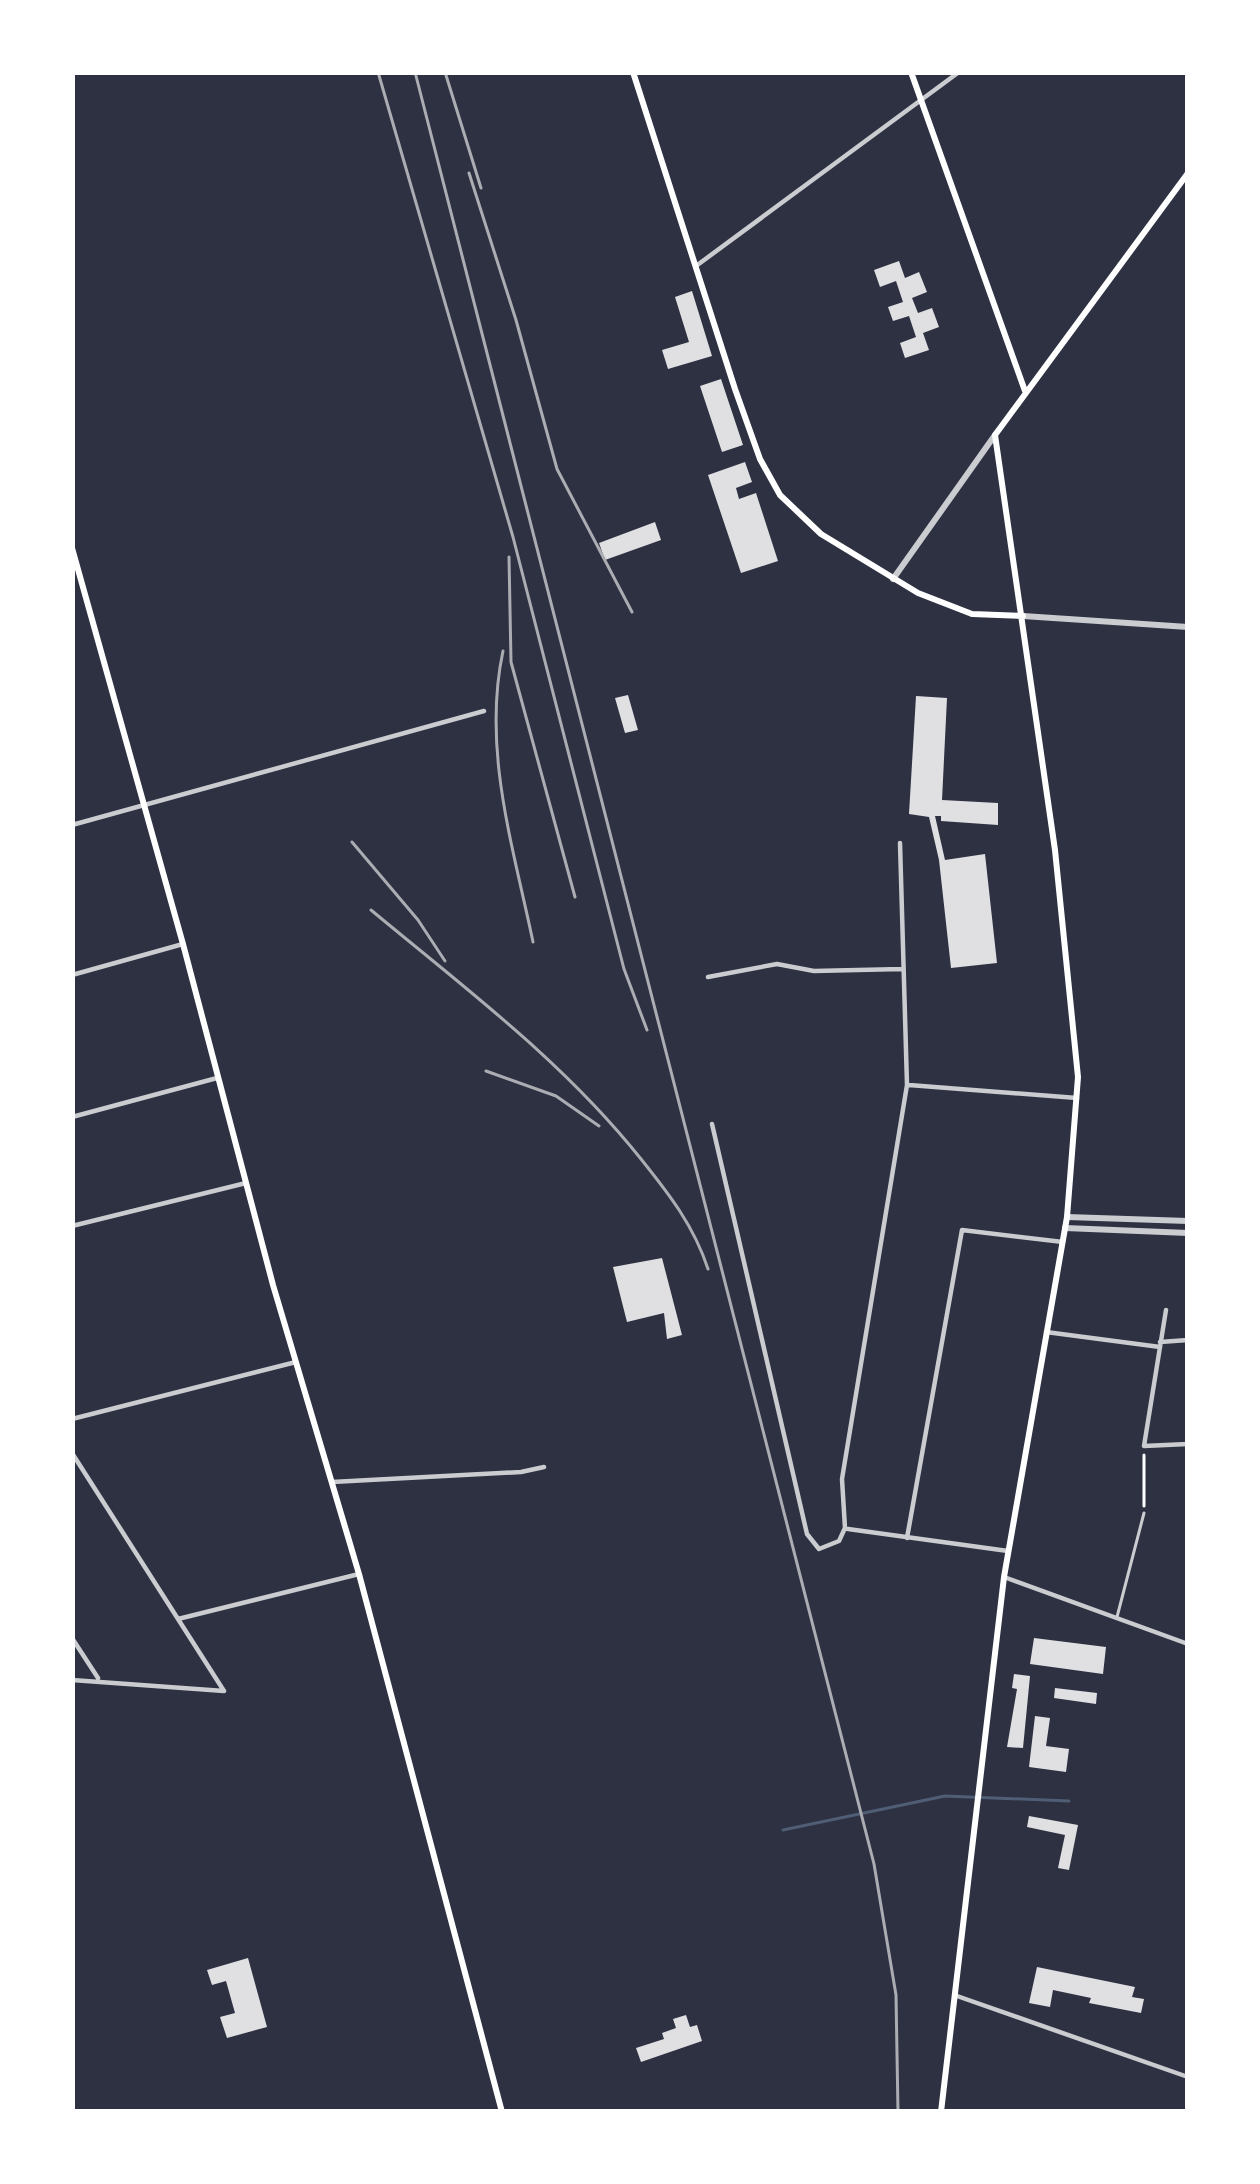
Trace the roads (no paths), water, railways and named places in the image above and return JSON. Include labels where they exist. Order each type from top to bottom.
[{"type":"main road","points":[[633,72],[735,389],[770,479],[800,518],[892,580],[953,609],[1022,616]]},
{"type":"main road","points":[[911,72],[1026,392]]},
{"type":"main road","points":[[941,2112],[1004,1577],[1067,1217],[1077,1098],[1055,850],[995,435],[1188,173]]},
{"type":"main road","points":[[72,548],[358,1574],[502,2112]]},
{"type":"street","points":[[696,266],[959,72]]},
{"type":"street","points":[[892,580],[995,435]]},
{"type":"street","points":[[72,593],[84,590]]},
{"type":"street","points":[[1022,616],[1188,627]]},
{"type":"street","points":[[72,824],[484,711]]},
{"type":"street","points":[[712,1124],[806,1534],[819,1549],[839,1541],[845,1528],[842,1479],[907,1084],[900,843]]},
{"type":"street","points":[[72,975],[183,944]]},
{"type":"street","points":[[708,977],[777,964],[814,971],[902,969]]},
{"type":"street","points":[[72,1117],[218,1078]]},
{"type":"street","points":[[907,1084],[1077,1098]]},
{"type":"street","points":[[72,1226],[246,1183]]},
{"type":"street","points":[[1067,1217],[1188,1221]]},
{"type":"street","points":[[1065,1228],[1188,1233]]},
{"type":"street","points":[[907,1538],[962,1229],[1063,1242]]},
{"type":"street","points":[[1166,1310],[1144,1446],[1188,1444]]},
{"type":"street","points":[[1046,1333],[1160,1344],[1188,1340]]},
{"type":"street","points":[[72,1419],[296,1362]]},
{"type":"street","points":[[72,1453],[224,1691],[72,1680]]},
{"type":"street","points":[[332,1482],[544,1467]]},
{"type":"street","points":[[845,1528],[1008,1552]]},
{"type":"street","points":[[178,1618],[358,1574]]},
{"type":"street","points":[[1004,1577],[1188,1644]]},
{"type":"street","points":[[72,1638],[100,1680]]},
{"type":"street","points":[[957,1996],[1188,2077]]},
{"type":"lane","points":[[1117,1618],[1144,1513]]},
{"type":"waterway","points":[[783,1830],[945,1796],[1069,1801]]},
{"type":"railway","points":[[378,72],[513,537],[624,969],[647,1030]]},
{"type":"railway","points":[[415,72],[874,1864],[896,1995],[898,2112]]},
{"type":"railway","points":[[445,72],[481,188]]},
{"type":"railway","points":[[469,173],[557,469],[632,612]]},
{"type":"railway","points":[[509,557],[511,662],[575,897]]},
{"type":"railway","points":[[503,651],[497,688],[498,761],[533,942]]},
{"type":"railway","points":[[352,842],[418,920],[445,961]]},
{"type":"railway","points":[[371,910],[580,1090],[680,1211],[708,1269]]},
{"type":"railway","points":[[486,1071],[556,1096],[599,1126]]}]
